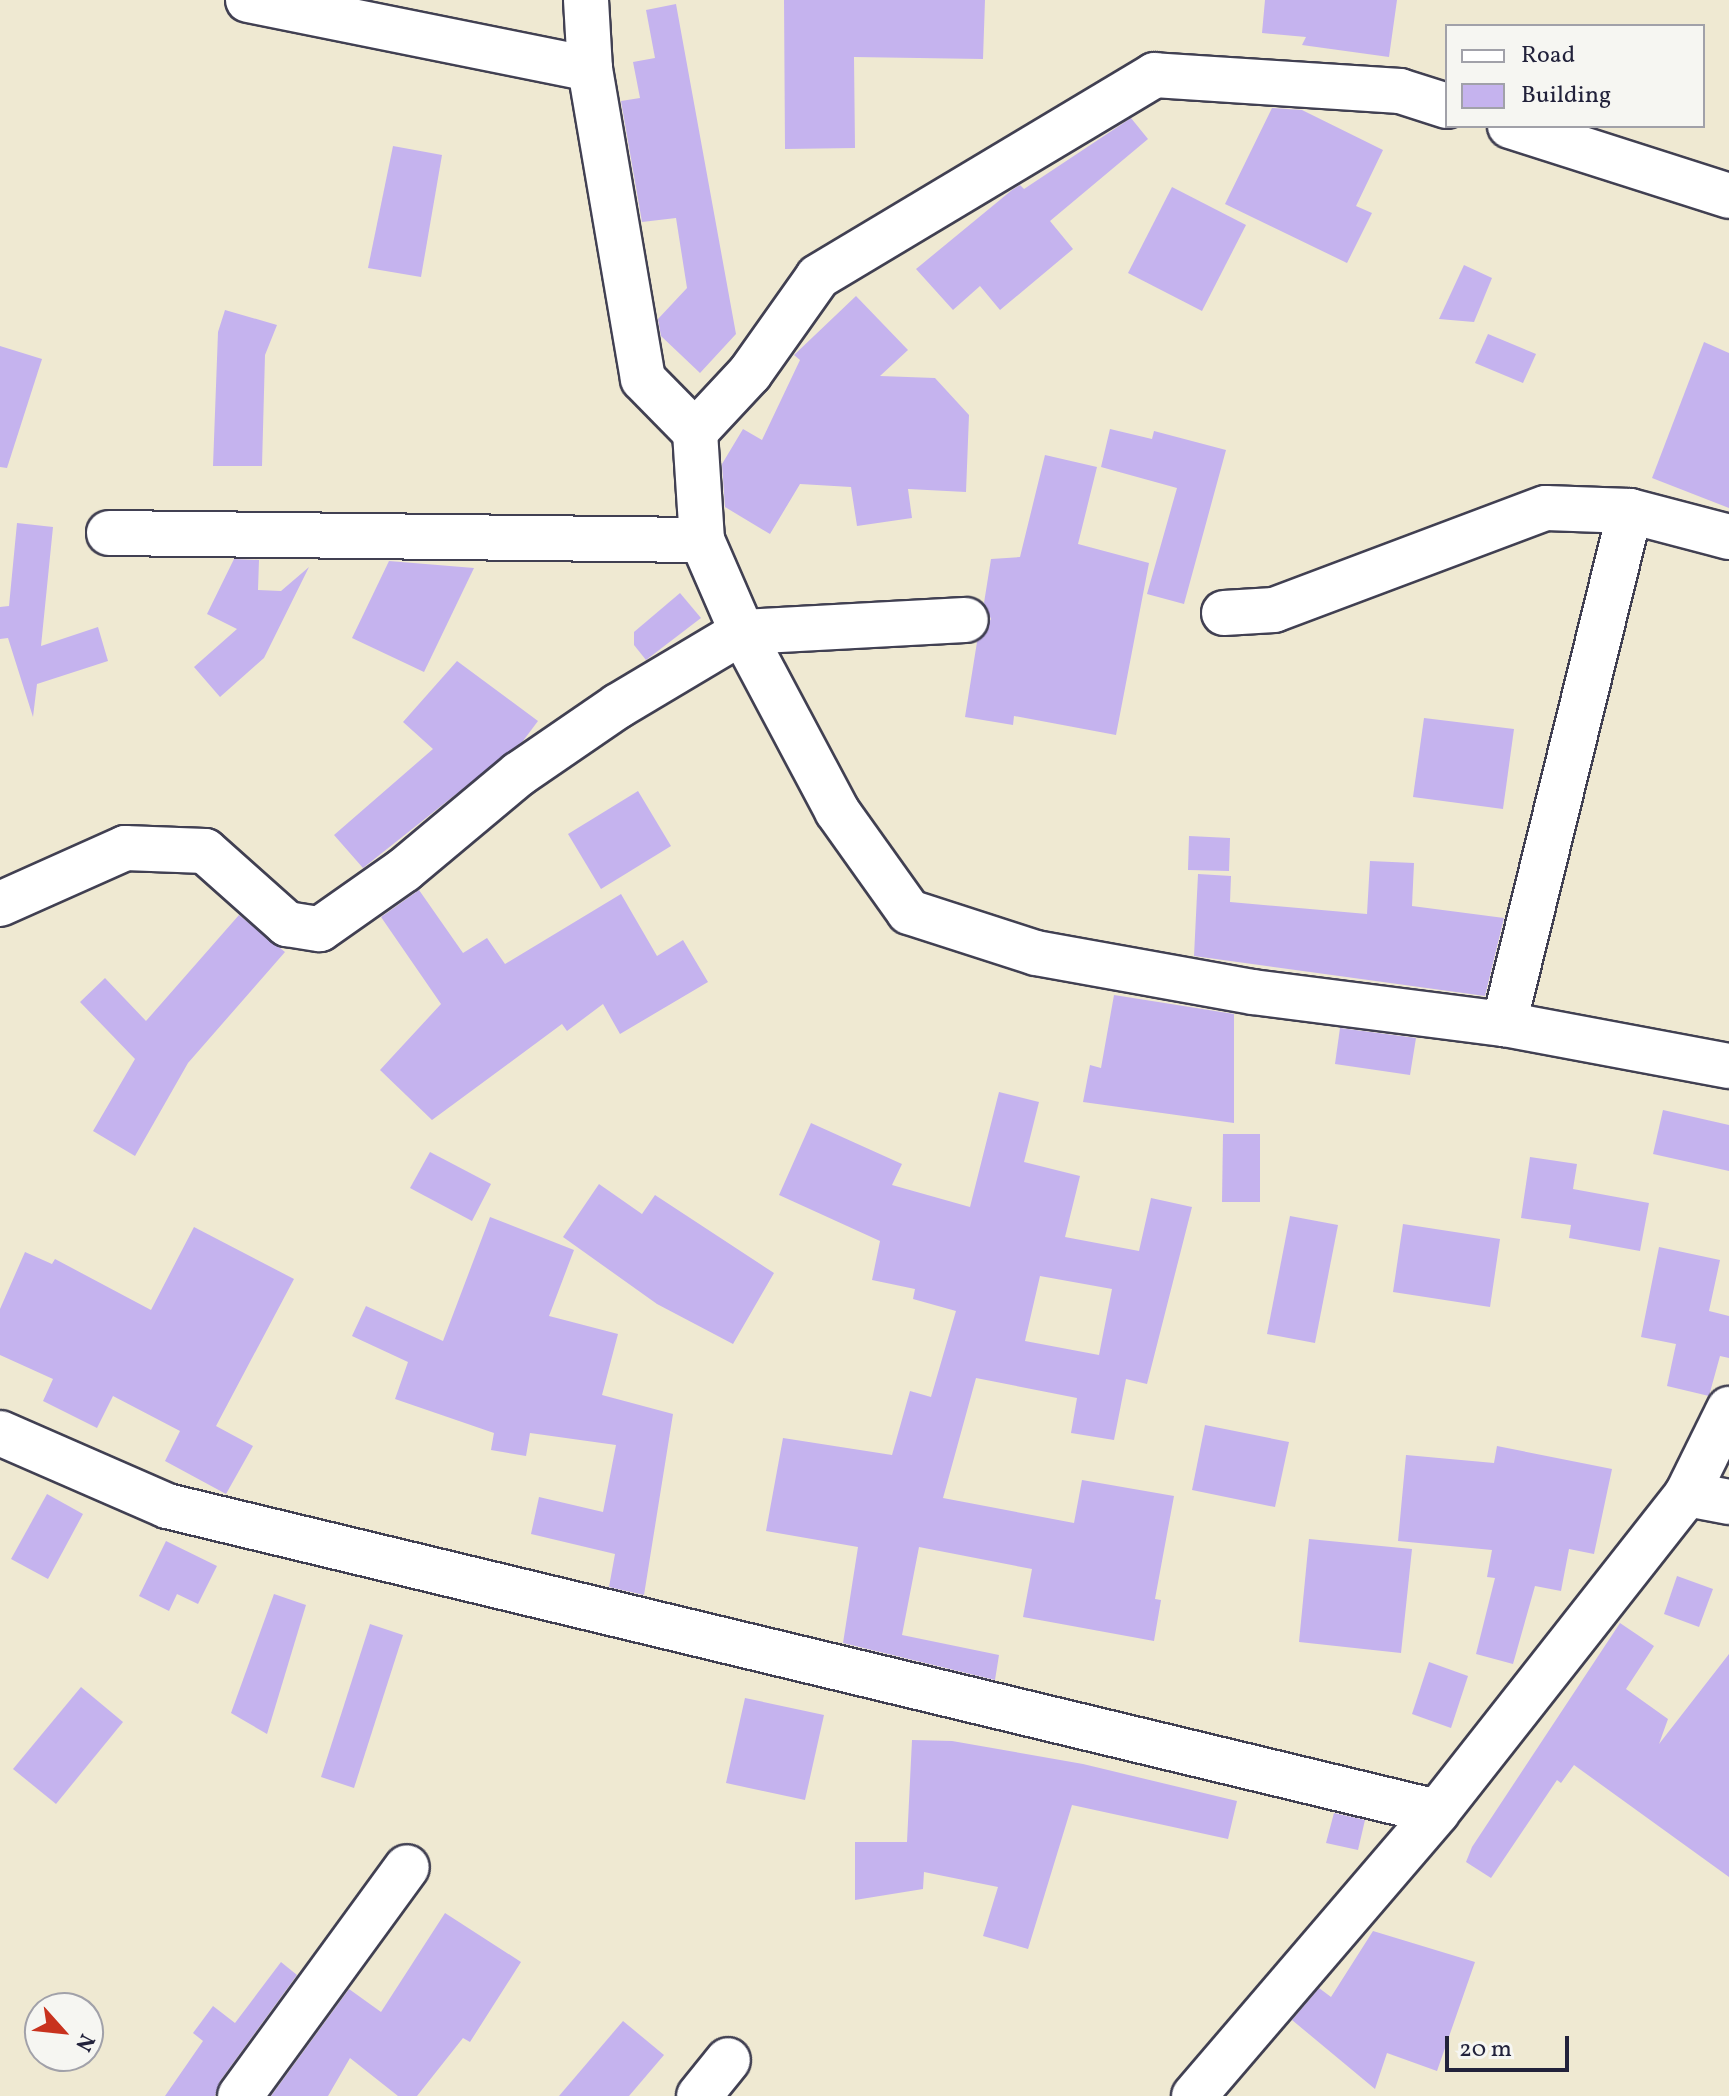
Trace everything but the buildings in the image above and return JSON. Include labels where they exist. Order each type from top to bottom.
[{"type":"street","points":[[248,0],[590,69]]},
{"type":"street","points":[[586,0],[590,69],[643,379],[695,432],[702,540],[742,632],[837,811],[909,912],[1036,953],[1253,992],[1504,1024],[1729,1066]]},
{"type":"street","points":[[695,432],[750,373],[818,277],[1155,75],[1400,91],[1445,105]]},
{"type":"street","points":[[1516,128],[1729,196]]},
{"type":"street","points":[[1224,613],[1274,610],[1546,508],[1630,511],[1729,537]]},
{"type":"street","points":[[1504,1024],[1630,511]]},
{"type":"street","points":[[109,533],[702,540]]},
{"type":"street","points":[[0,904],[125,848],[205,851],[287,924],[320,929],[404,870],[519,774],[618,706],[742,632],[966,620]]},
{"type":"street","points":[[1194,2096],[1437,1812],[1687,1494],[1729,1409]]},
{"type":"street","points":[[0,1433],[167,1506],[1437,1812]]},
{"type":"street","points":[[1687,1494],[1729,1502]]},
{"type":"street","points":[[240,2096],[407,1867]]},
{"type":"street","points":[[699,2096],[728,2060]]}]
